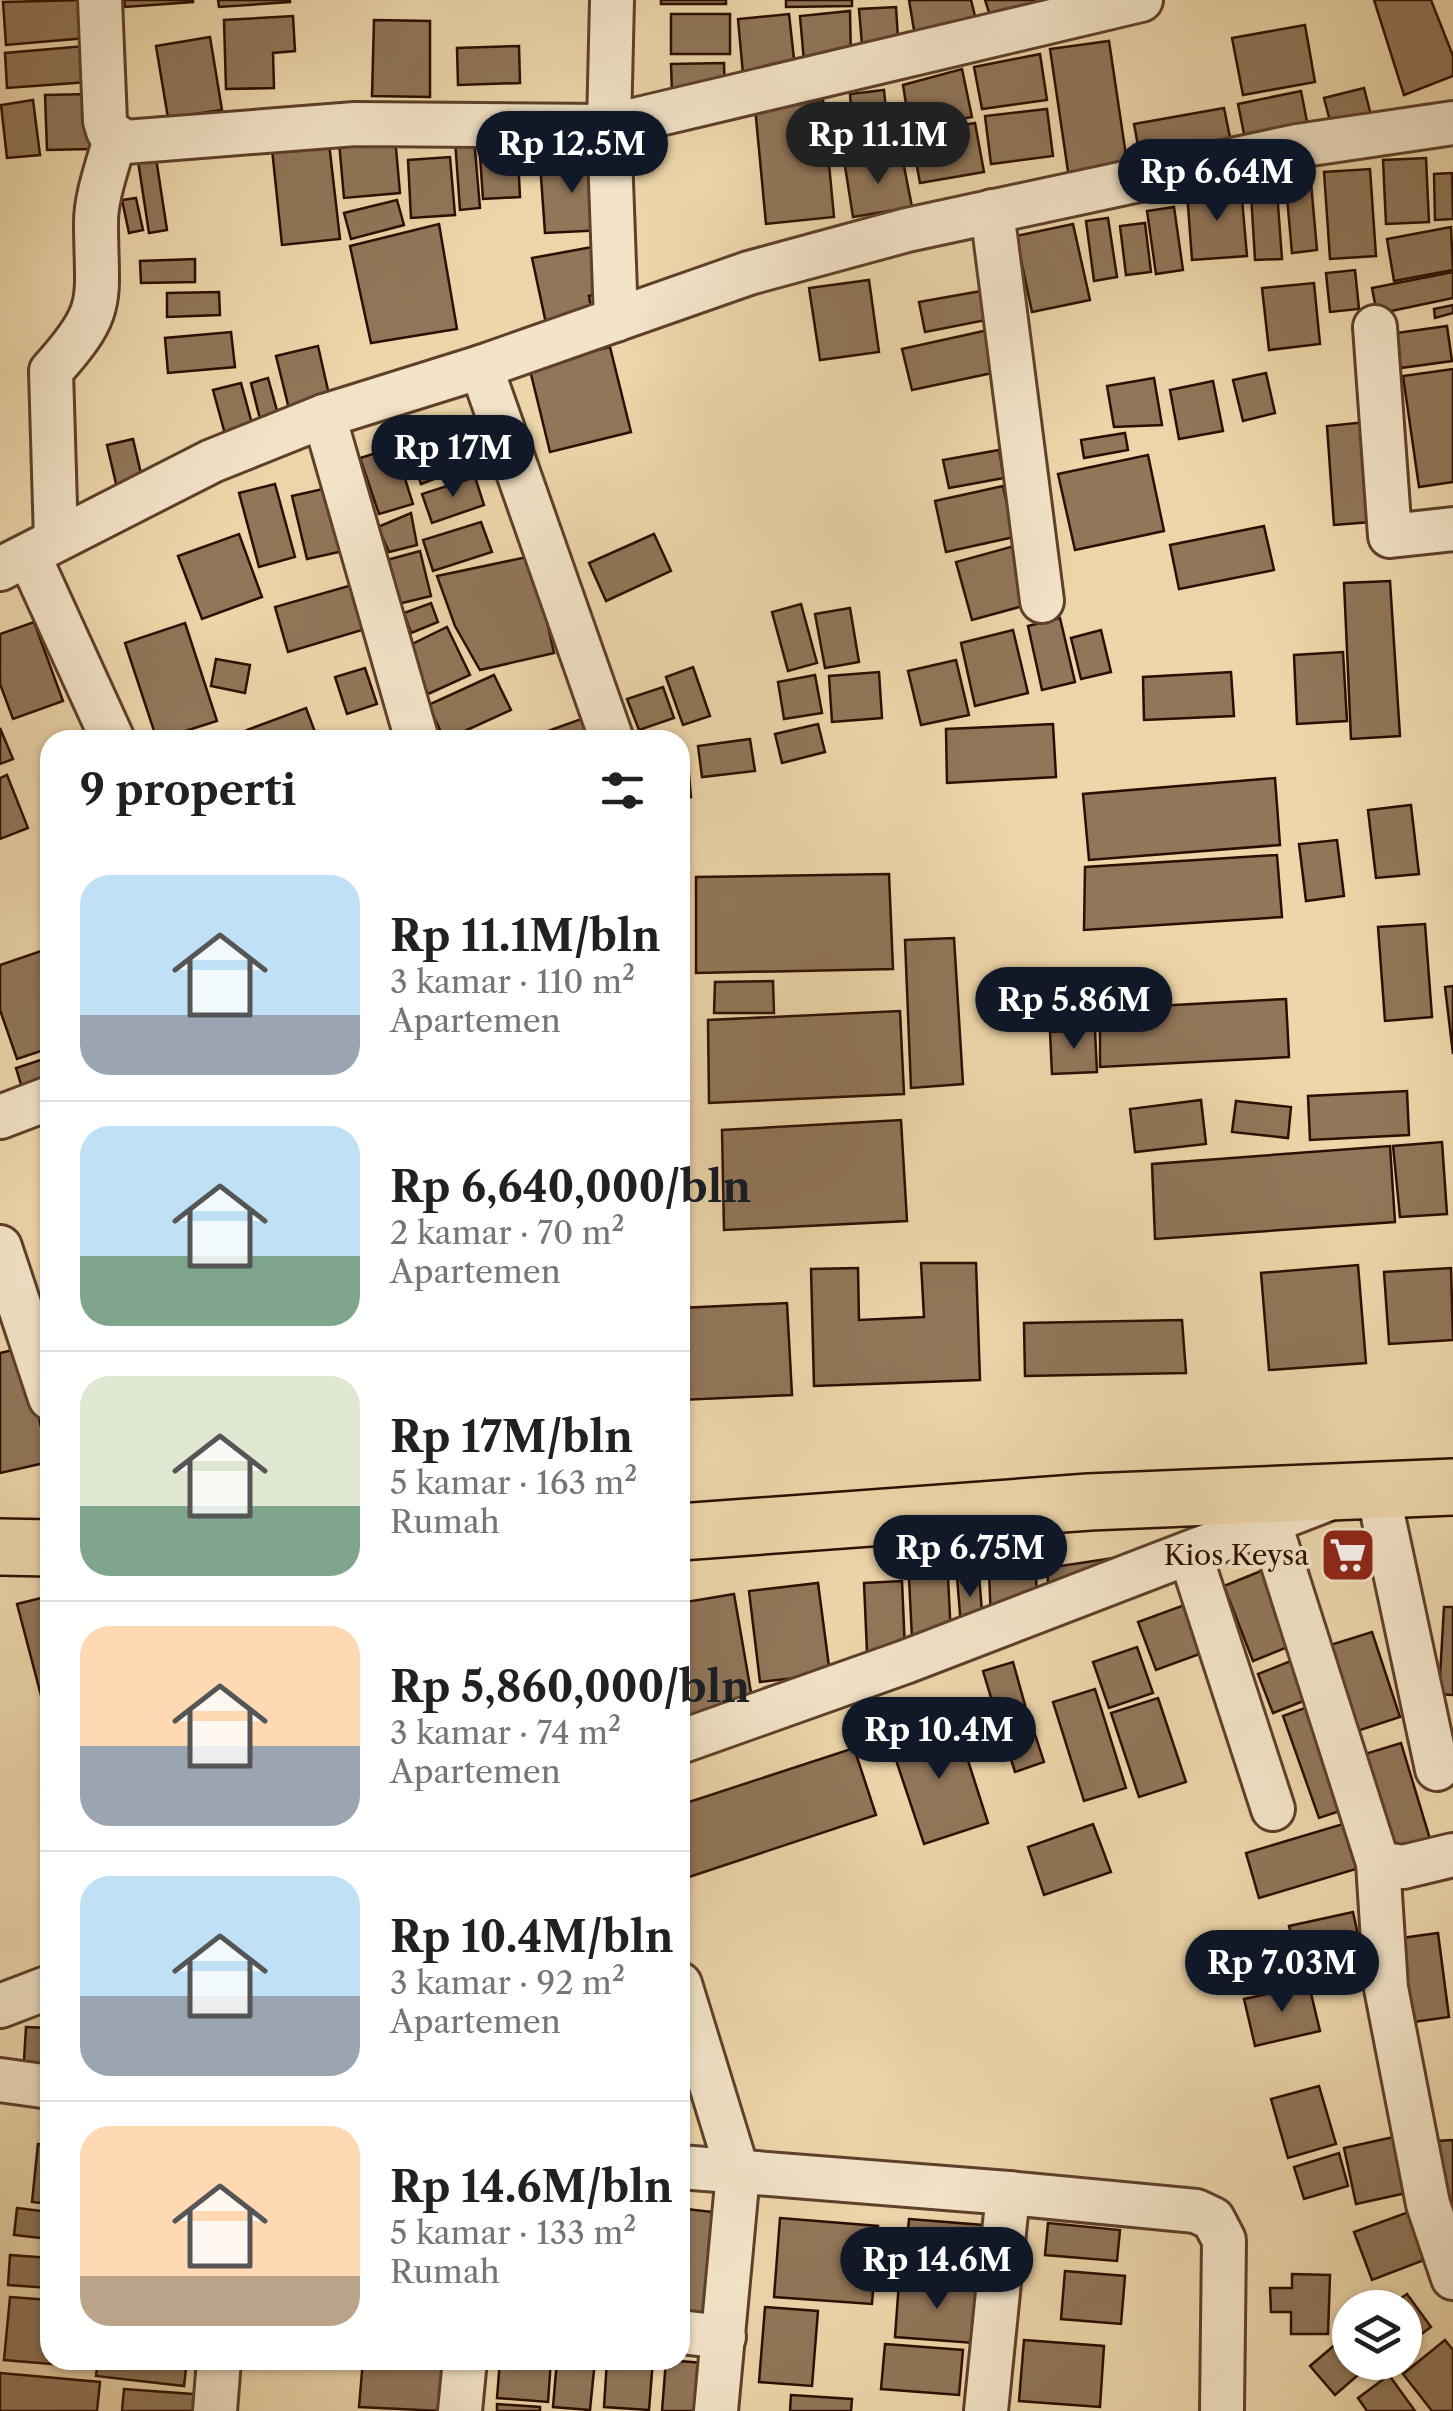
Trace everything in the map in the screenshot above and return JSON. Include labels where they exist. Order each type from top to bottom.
[{"type":"highway","points":[[690,1531],[1364,1489],[1453,1487]]},
{"type":"highway","points":[[0,1547],[40,1548]]},
{"type":"street","points":[[100,0],[106,121],[114,138],[96,218],[100,280],[95,313],[82,337],[51,370],[28,555],[108,730]]},
{"type":"street","points":[[612,0],[609,126],[616,320]]},
{"type":"street","points":[[114,138],[138,142],[355,124],[609,126],[1140,0]]},
{"type":"street","points":[[28,555],[212,461],[324,416],[482,367],[749,272],[992,211],[1297,146],[1453,123]]},
{"type":"street","points":[[992,211],[1042,601]]},
{"type":"street","points":[[1375,327],[1390,536],[1453,529]]},
{"type":"street","points":[[482,367],[609,730]]},
{"type":"street","points":[[324,416],[414,730]]},
{"type":"street","points":[[0,1117],[40,1102]]},
{"type":"street","points":[[0,1247],[40,1368]]},
{"type":"street","points":[[690,1738],[1364,1489],[1437,1769]]},
{"type":"street","points":[[1270,1524],[1378,1862],[1386,1988],[1428,2204],[1453,2278]]},
{"type":"street","points":[[1190,1554],[1273,1809]]},
{"type":"street","points":[[1378,1862],[1403,1867],[1453,1855]]},
{"type":"street","points":[[0,2006],[40,1991]]},
{"type":"street","points":[[690,2017],[738,2173],[716,2411]]},
{"type":"street","points":[[0,2080],[40,2086]]},
{"type":"street","points":[[690,2168],[1196,2211],[1213,2219],[1224,2240],[1222,2411]]},
{"type":"street","points":[[986,2411],[1008,2193]]},
{"type":"street","points":[[690,2333],[724,2336]]},
{"type":"street","points":[[215,2411],[218,2370]]},
{"type":"street","points":[[460,2411],[464,2370]]},
{"type":"building","points":[[83,0],[86,38],[6,45],[3,2]]},
{"type":"building","points":[[124,0],[193,0],[193,2],[125,7]]},
{"type":"building","points":[[218,0],[290,0],[290,2],[219,7]]},
{"type":"building","points":[[661,0],[726,0],[726,4],[661,4]]},
{"type":"building","points":[[786,0],[852,0],[852,6],[786,7]]},
{"type":"building","points":[[909,0],[971,0],[978,28],[916,42]]},
{"type":"building","points":[[985,0],[1034,0],[1039,17],[995,31]]},
{"type":"building","points":[[1374,0],[1431,0],[1453,56],[1453,76],[1404,95]]},
{"type":"building","points":[[896,7],[899,54],[863,57],[859,9]]},
{"type":"building","points":[[850,11],[851,60],[805,73],[800,16]]},
{"type":"building","points":[[671,14],[730,14],[730,54],[671,54]]},
{"type":"building","points":[[789,14],[795,68],[743,74],[738,19]]},
{"type":"building","points":[[293,16],[295,51],[273,53],[274,88],[226,89],[224,20]]},
{"type":"building","points":[[374,20],[430,21],[430,97],[372,96]]},
{"type":"building","points":[[1305,25],[1315,82],[1243,95],[1232,38]]},
{"type":"building","points":[[210,37],[222,110],[168,118],[156,46]]},
{"type":"building","points":[[1109,41],[1128,169],[1069,178],[1050,49]]},
{"type":"building","points":[[85,46],[88,82],[7,88],[5,53]]},
{"type":"building","points":[[519,46],[520,83],[458,85],[457,48]]},
{"type":"building","points":[[1040,54],[1047,100],[982,109],[974,67]]},
{"type":"building","points":[[724,63],[725,93],[672,94],[671,64]]},
{"type":"building","points":[[962,69],[972,117],[910,129],[903,85]]},
{"type":"building","points":[[1364,88],[1372,119],[1332,129],[1324,98]]},
{"type":"building","points":[[884,90],[889,141],[854,144],[850,94]]},
{"type":"building","points":[[1301,91],[1310,137],[1247,149],[1238,104]]},
{"type":"building","points":[[90,94],[91,149],[47,150],[45,95]]},
{"type":"building","points":[[33,100],[40,155],[7,158],[1,105]]},
{"type":"building","points":[[823,100],[834,217],[766,224],[755,107]]},
{"type":"building","points":[[1224,108],[1233,152],[1142,167],[1134,124]]},
{"type":"building","points":[[1047,109],[1053,156],[991,164],[985,116]]},
{"type":"building","points":[[975,123],[984,172],[920,183],[911,134]]},
{"type":"building","points":[[395,137],[400,193],[344,198],[339,142]]},
{"type":"building","points":[[474,138],[480,208],[460,210],[455,140]]},
{"type":"building","points":[[517,139],[520,197],[483,199],[479,141]]},
{"type":"building","points":[[329,143],[340,239],[282,245],[272,149]]},
{"type":"building","points":[[902,156],[912,207],[853,217],[845,166]]},
{"type":"building","points":[[450,157],[455,215],[411,218],[408,160]]},
{"type":"building","points":[[156,158],[167,230],[149,233],[138,161]]},
{"type":"building","points":[[1426,158],[1429,222],[1386,224],[1383,160]]},
{"type":"building","points":[[599,160],[604,230],[545,233],[540,163]]},
{"type":"building","points":[[1370,169],[1376,256],[1330,259],[1324,172]]},
{"type":"building","points":[[1452,173],[1453,219],[1435,220],[1434,174]]},
{"type":"building","points":[[1311,183],[1317,250],[1292,253],[1286,186]]},
{"type":"building","points":[[1241,187],[1247,256],[1192,260],[1187,192]]},
{"type":"building","points":[[1277,191],[1282,259],[1255,260],[1251,193]]},
{"type":"building","points":[[136,198],[143,230],[129,233],[122,200]]},
{"type":"building","points":[[397,200],[404,225],[351,239],[344,213]]},
{"type":"building","points":[[1174,207],[1183,270],[1156,274],[1147,211]]},
{"type":"building","points":[[1108,218],[1117,277],[1094,281],[1086,221]]},
{"type":"building","points":[[1145,223],[1151,272],[1126,275],[1120,226]]},
{"type":"building","points":[[439,224],[457,329],[371,343],[350,246]]},
{"type":"building","points":[[1073,224],[1090,300],[1032,312],[1016,236]]},
{"type":"building","points":[[1451,227],[1453,270],[1394,281],[1387,239]]},
{"type":"building","points":[[598,246],[607,292],[589,296],[593,319],[547,328],[532,258]]},
{"type":"building","points":[[195,259],[195,282],[141,283],[140,261]]},
{"type":"building","points":[[1355,270],[1359,309],[1330,312],[1326,273]]},
{"type":"building","points":[[1453,272],[1453,298],[1377,314],[1372,288]]},
{"type":"building","points":[[869,280],[879,352],[820,360],[809,288]]},
{"type":"building","points":[[1314,283],[1320,344],[1269,350],[1262,288]]},
{"type":"building","points":[[981,291],[986,320],[925,332],[919,302]]},
{"type":"building","points":[[219,292],[220,315],[167,317],[167,293]]},
{"type":"building","points":[[1453,305],[1453,313],[1435,318],[1434,309]]},
{"type":"building","points":[[1447,326],[1452,361],[1393,369],[1389,334]]},
{"type":"building","points":[[988,330],[997,372],[912,390],[902,349]]},
{"type":"building","points":[[231,332],[235,367],[168,373],[165,338]]},
{"type":"building","points":[[318,346],[332,408],[291,417],[276,356]]},
{"type":"building","points":[[610,347],[631,432],[550,452],[529,366]]},
{"type":"building","points":[[1453,369],[1453,482],[1419,487],[1403,376]]},
{"type":"building","points":[[1266,373],[1275,413],[1243,421],[1233,380]]},
{"type":"building","points":[[268,378],[279,418],[261,423],[251,383]]},
{"type":"building","points":[[1154,378],[1162,425],[1114,427],[1107,386]]},
{"type":"building","points":[[1213,381],[1223,431],[1179,439],[1170,390]]},
{"type":"building","points":[[241,383],[253,427],[225,434],[213,390]]},
{"type":"building","points":[[1375,421],[1384,521],[1334,525],[1327,426]]},
{"type":"building","points":[[453,433],[465,467],[421,484],[409,450]]},
{"type":"building","points":[[1125,433],[1128,450],[1084,458],[1081,440]]},
{"type":"building","points":[[133,439],[143,482],[117,488],[107,445]]},
{"type":"building","points":[[395,447],[413,504],[379,514],[360,458]]},
{"type":"building","points":[[999,450],[1004,478],[949,488],[943,460]]},
{"type":"building","points":[[1148,455],[1164,531],[1075,550],[1058,474]]},
{"type":"building","points":[[475,477],[484,505],[432,523],[422,494]]},
{"type":"building","points":[[275,484],[295,557],[259,567],[239,493]]},
{"type":"building","points":[[1003,486],[1014,537],[946,552],[935,501]]},
{"type":"building","points":[[332,487],[348,550],[307,559],[292,496]]},
{"type":"building","points":[[411,513],[417,545],[389,552],[378,527]]},
{"type":"building","points":[[481,522],[492,552],[433,571],[423,540]]},
{"type":"building","points":[[1264,526],[1274,570],[1179,589],[1170,545]]},
{"type":"building","points":[[239,534],[262,597],[202,619],[178,556]]},
{"type":"building","points":[[654,534],[671,571],[606,601],[589,563]]},
{"type":"building","points":[[1018,545],[1034,603],[972,620],[956,562]]},
{"type":"building","points":[[420,551],[431,596],[398,604],[387,560]]},
{"type":"building","points":[[532,556],[554,653],[480,670],[455,626],[437,576]]},
{"type":"building","points":[[366,581],[379,625],[288,652],[275,607]]},
{"type":"building","points":[[1390,581],[1400,736],[1351,739],[1344,583]]},
{"type":"building","points":[[431,603],[438,622],[411,633],[404,613]]},
{"type":"building","points":[[801,604],[817,663],[788,671],[772,612]]},
{"type":"building","points":[[850,608],[859,662],[825,668],[815,614]]},
{"type":"building","points":[[1060,618],[1075,682],[1042,690],[1028,626]]},
{"type":"building","points":[[34,622],[63,701],[13,719],[0,684],[0,634]]},
{"type":"building","points":[[185,623],[217,721],[189,730],[154,730],[125,643]]},
{"type":"building","points":[[447,627],[470,675],[428,694],[406,647]]},
{"type":"building","points":[[1013,630],[1028,693],[975,706],[961,643]]},
{"type":"building","points":[[1101,630],[1111,672],[1081,679],[1071,638]]},
{"type":"building","points":[[1343,652],[1347,721],[1297,724],[1294,655]]},
{"type":"building","points":[[216,659],[250,665],[245,693],[211,686]]},
{"type":"building","points":[[956,660],[969,715],[921,725],[908,671]]},
{"type":"building","points":[[693,667],[710,716],[683,725],[666,677]]},
{"type":"building","points":[[365,668],[377,704],[347,714],[335,677]]},
{"type":"building","points":[[879,672],[882,718],[832,722],[829,676]]},
{"type":"building","points":[[1231,672],[1234,716],[1144,720],[1143,677]]},
{"type":"building","points":[[494,675],[511,710],[467,730],[440,730],[428,705]]},
{"type":"building","points":[[815,675],[822,713],[784,719],[778,682]]},
{"type":"building","points":[[663,687],[674,718],[639,730],[627,699]]},
{"type":"building","points":[[306,708],[314,730],[247,730]]},
{"type":"building","points":[[595,714],[601,730],[551,730]]},
{"type":"building","points":[[818,724],[825,752],[782,763],[775,734]]},
{"type":"building","points":[[1053,724],[1056,777],[947,783],[946,729]]},
{"type":"building","points":[[0,728],[13,759],[0,764]]},
{"type":"building","points":[[750,739],[755,771],[702,777],[698,746]]},
{"type":"building","points":[[7,775],[28,828],[0,839],[0,778]]},
{"type":"building","points":[[1275,778],[1280,845],[1089,860],[1083,794]]},
{"type":"building","points":[[1411,805],[1419,874],[1376,878],[1368,810]]},
{"type":"building","points":[[1337,840],[1344,896],[1306,901],[1299,844]]},
{"type":"building","points":[[1277,855],[1282,917],[1084,930],[1085,867]]},
{"type":"building","points":[[889,874],[893,969],[696,973],[696,877]]},
{"type":"building","points":[[1425,924],[1432,1017],[1385,1021],[1378,927]]},
{"type":"building","points":[[954,938],[963,1084],[911,1088],[905,940]]},
{"type":"building","points":[[40,951],[40,1051],[17,1059],[0,1010],[0,965]]},
{"type":"building","points":[[773,981],[774,1013],[714,1013],[715,982]]},
{"type":"building","points":[[1453,986],[1453,1054],[1445,987]]},
{"type":"building","points":[[1286,999],[1289,1057],[1100,1067],[1100,1009]]},
{"type":"building","points":[[900,1011],[904,1094],[709,1103],[708,1020]]},
{"type":"building","points":[[1095,1030],[1097,1072],[1052,1074],[1050,1032]]},
{"type":"building","points":[[40,1060],[40,1096],[26,1101],[16,1068]]},
{"type":"building","points":[[1407,1091],[1409,1135],[1310,1140],[1308,1096]]},
{"type":"building","points":[[1201,1100],[1206,1144],[1135,1152],[1130,1109]]},
{"type":"building","points":[[1236,1101],[1291,1107],[1288,1138],[1232,1132]]},
{"type":"building","points":[[901,1120],[907,1221],[724,1230],[722,1130]]},
{"type":"building","points":[[1442,1142],[1447,1214],[1400,1217],[1393,1146]]},
{"type":"building","points":[[1390,1146],[1395,1222],[1155,1239],[1152,1164]]},
{"type":"building","points":[[921,1263],[976,1263],[980,1380],[814,1386],[811,1269],[858,1268],[859,1320],[924,1317]]},
{"type":"building","points":[[1358,1265],[1366,1363],[1269,1370],[1261,1273]]},
{"type":"building","points":[[1451,1268],[1453,1340],[1389,1344],[1384,1272]]},
{"type":"building","points":[[787,1303],[792,1395],[690,1400],[690,1308]]},
{"type":"building","points":[[1182,1320],[1186,1373],[1025,1376],[1024,1323]]},
{"type":"building","points":[[17,1349],[27,1365],[40,1422],[40,1464],[0,1473],[0,1353]]},
{"type":"building","name":"Kios Keysa","points":[[1364,1535],[1369,1572],[1333,1577],[1327,1539]]},
{"type":"building","points":[[1120,1557],[1049,1599],[1047,1568]]},
{"type":"building","points":[[1266,1569],[1295,1644],[1253,1661],[1224,1586]]},
{"type":"building","points":[[1036,1572],[1037,1608],[991,1620],[989,1573]]},
{"type":"building","points":[[979,1575],[983,1624],[961,1626],[957,1577]]},
{"type":"building","points":[[948,1577],[951,1637],[912,1639],[909,1578]]},
{"type":"building","points":[[902,1581],[905,1650],[867,1652],[864,1583]]},
{"type":"building","points":[[818,1583],[830,1674],[760,1682],[749,1591]]},
{"type":"building","points":[[734,1594],[753,1704],[690,1715],[690,1601]]},
{"type":"building","points":[[40,1598],[40,1692],[17,1604]]},
{"type":"building","points":[[1198,1600],[1216,1648],[1156,1670],[1138,1622]]},
{"type":"building","points":[[1444,1607],[1453,1607],[1453,1695],[1439,1694]]},
{"type":"building","points":[[1372,1632],[1400,1717],[1342,1736],[1314,1650]]},
{"type":"building","points":[[1137,1647],[1153,1693],[1109,1708],[1093,1662]]},
{"type":"building","points":[[1296,1659],[1311,1698],[1273,1713],[1258,1674]]},
{"type":"building","points":[[1013,1662],[1025,1705],[996,1714],[983,1671]]},
{"type":"building","points":[[1095,1689],[1126,1788],[1084,1801],[1053,1702]]},
{"type":"building","points":[[1158,1698],[1186,1782],[1139,1797],[1111,1713]]},
{"type":"building","points":[[1313,1705],[1349,1808],[1319,1818],[1283,1716]]},
{"type":"building","points":[[1028,1713],[1044,1762],[1015,1772],[999,1722]]},
{"type":"building","points":[[955,1720],[988,1823],[924,1844],[890,1742]]},
{"type":"building","points":[[1401,1743],[1430,1839],[1384,1853],[1355,1757]]},
{"type":"building","points":[[854,1748],[876,1815],[690,1877],[690,1802]]},
{"type":"building","points":[[1353,1821],[1366,1866],[1259,1898],[1246,1853]]},
{"type":"building","points":[[1093,1824],[1111,1872],[1044,1895],[1028,1847]]},
{"type":"building","points":[[1353,1912],[1365,1967],[1302,1981],[1289,1926]]},
{"type":"building","points":[[1438,1933],[1449,2017],[1406,2023],[1394,1939]]},
{"type":"building","points":[[1309,1985],[1320,2031],[1255,2046],[1244,1999]]},
{"type":"building","points":[[26,2027],[40,2028],[40,2078],[23,2077]]},
{"type":"building","points":[[1319,2086],[1336,2144],[1288,2158],[1271,2099]]},
{"type":"building","points":[[1407,2134],[1420,2190],[1356,2204],[1344,2148]]},
{"type":"building","points":[[1453,2140],[1453,2218],[1445,2218],[1436,2141]]},
{"type":"building","points":[[38,2144],[40,2144],[40,2203],[32,2202]]},
{"type":"building","points":[[1339,2153],[1348,2186],[1304,2199],[1294,2167]]},
{"type":"building","points":[[17,2208],[40,2211],[40,2238],[14,2235]]},
{"type":"building","points":[[690,2209],[731,2214],[719,2327],[690,2324]]},
{"type":"building","points":[[1414,2210],[1432,2257],[1372,2280],[1354,2232]]},
{"type":"building","points":[[780,2218],[878,2226],[872,2304],[774,2297]]},
{"type":"building","points":[[909,2219],[983,2225],[980,2269],[905,2264]]},
{"type":"building","points":[[1048,2223],[1120,2230],[1117,2261],[1045,2255]]},
{"type":"building","points":[[10,2255],[40,2257],[40,2287],[8,2285]]},
{"type":"building","points":[[1065,2271],[1125,2276],[1121,2324],[1061,2319]]},
{"type":"building","points":[[1292,2274],[1330,2275],[1328,2334],[1291,2334],[1291,2312],[1271,2312],[1270,2288],[1292,2288]]},
{"type":"building","points":[[899,2282],[979,2288],[974,2343],[895,2337]]},
{"type":"building","points":[[10,2297],[40,2299],[40,2363],[4,2360]]},
{"type":"building","points":[[765,2307],[818,2311],[812,2386],[759,2382]]},
{"type":"building","points":[[1422,2315],[1431,2327],[1422,2334]]},
{"type":"building","points":[[1024,2340],[1104,2346],[1100,2407],[1019,2401]]},
{"type":"building","points":[[1445,2340],[1453,2350],[1453,2411],[1432,2411],[1408,2380],[1422,2380],[1422,2359]]},
{"type":"building","points":[[885,2344],[963,2350],[959,2395],[881,2389]]},
{"type":"building","points":[[1332,2347],[1332,2380],[1352,2380],[1335,2395],[1310,2366]]},
{"type":"building","points":[[690,2362],[716,2364],[712,2411],[662,2411],[665,2370],[690,2370]]},
{"type":"building","points":[[97,2370],[186,2370],[184,2386],[96,2376]]},
{"type":"building","points":[[362,2370],[444,2370],[441,2411],[359,2407]]},
{"type":"building","points":[[499,2370],[550,2370],[548,2402],[497,2398]]},
{"type":"building","points":[[556,2370],[594,2370],[590,2410],[553,2407]]},
{"type":"building","points":[[606,2370],[652,2370],[649,2410],[604,2407]]},
{"type":"building","points":[[0,2373],[100,2382],[97,2411],[0,2411]]},
{"type":"building","points":[[1382,2380],[1393,2380],[1415,2411],[1367,2411],[1358,2398]]},
{"type":"building","points":[[124,2389],[206,2395],[205,2411],[122,2411]]},
{"type":"building","points":[[791,2395],[852,2399],[851,2411],[790,2411]]},
{"type":"building","points":[[497,2404],[540,2407],[540,2411],[497,2411]]},
{"type":"place","name":"Kios Keysa","points":[[1348,1555]]}]
